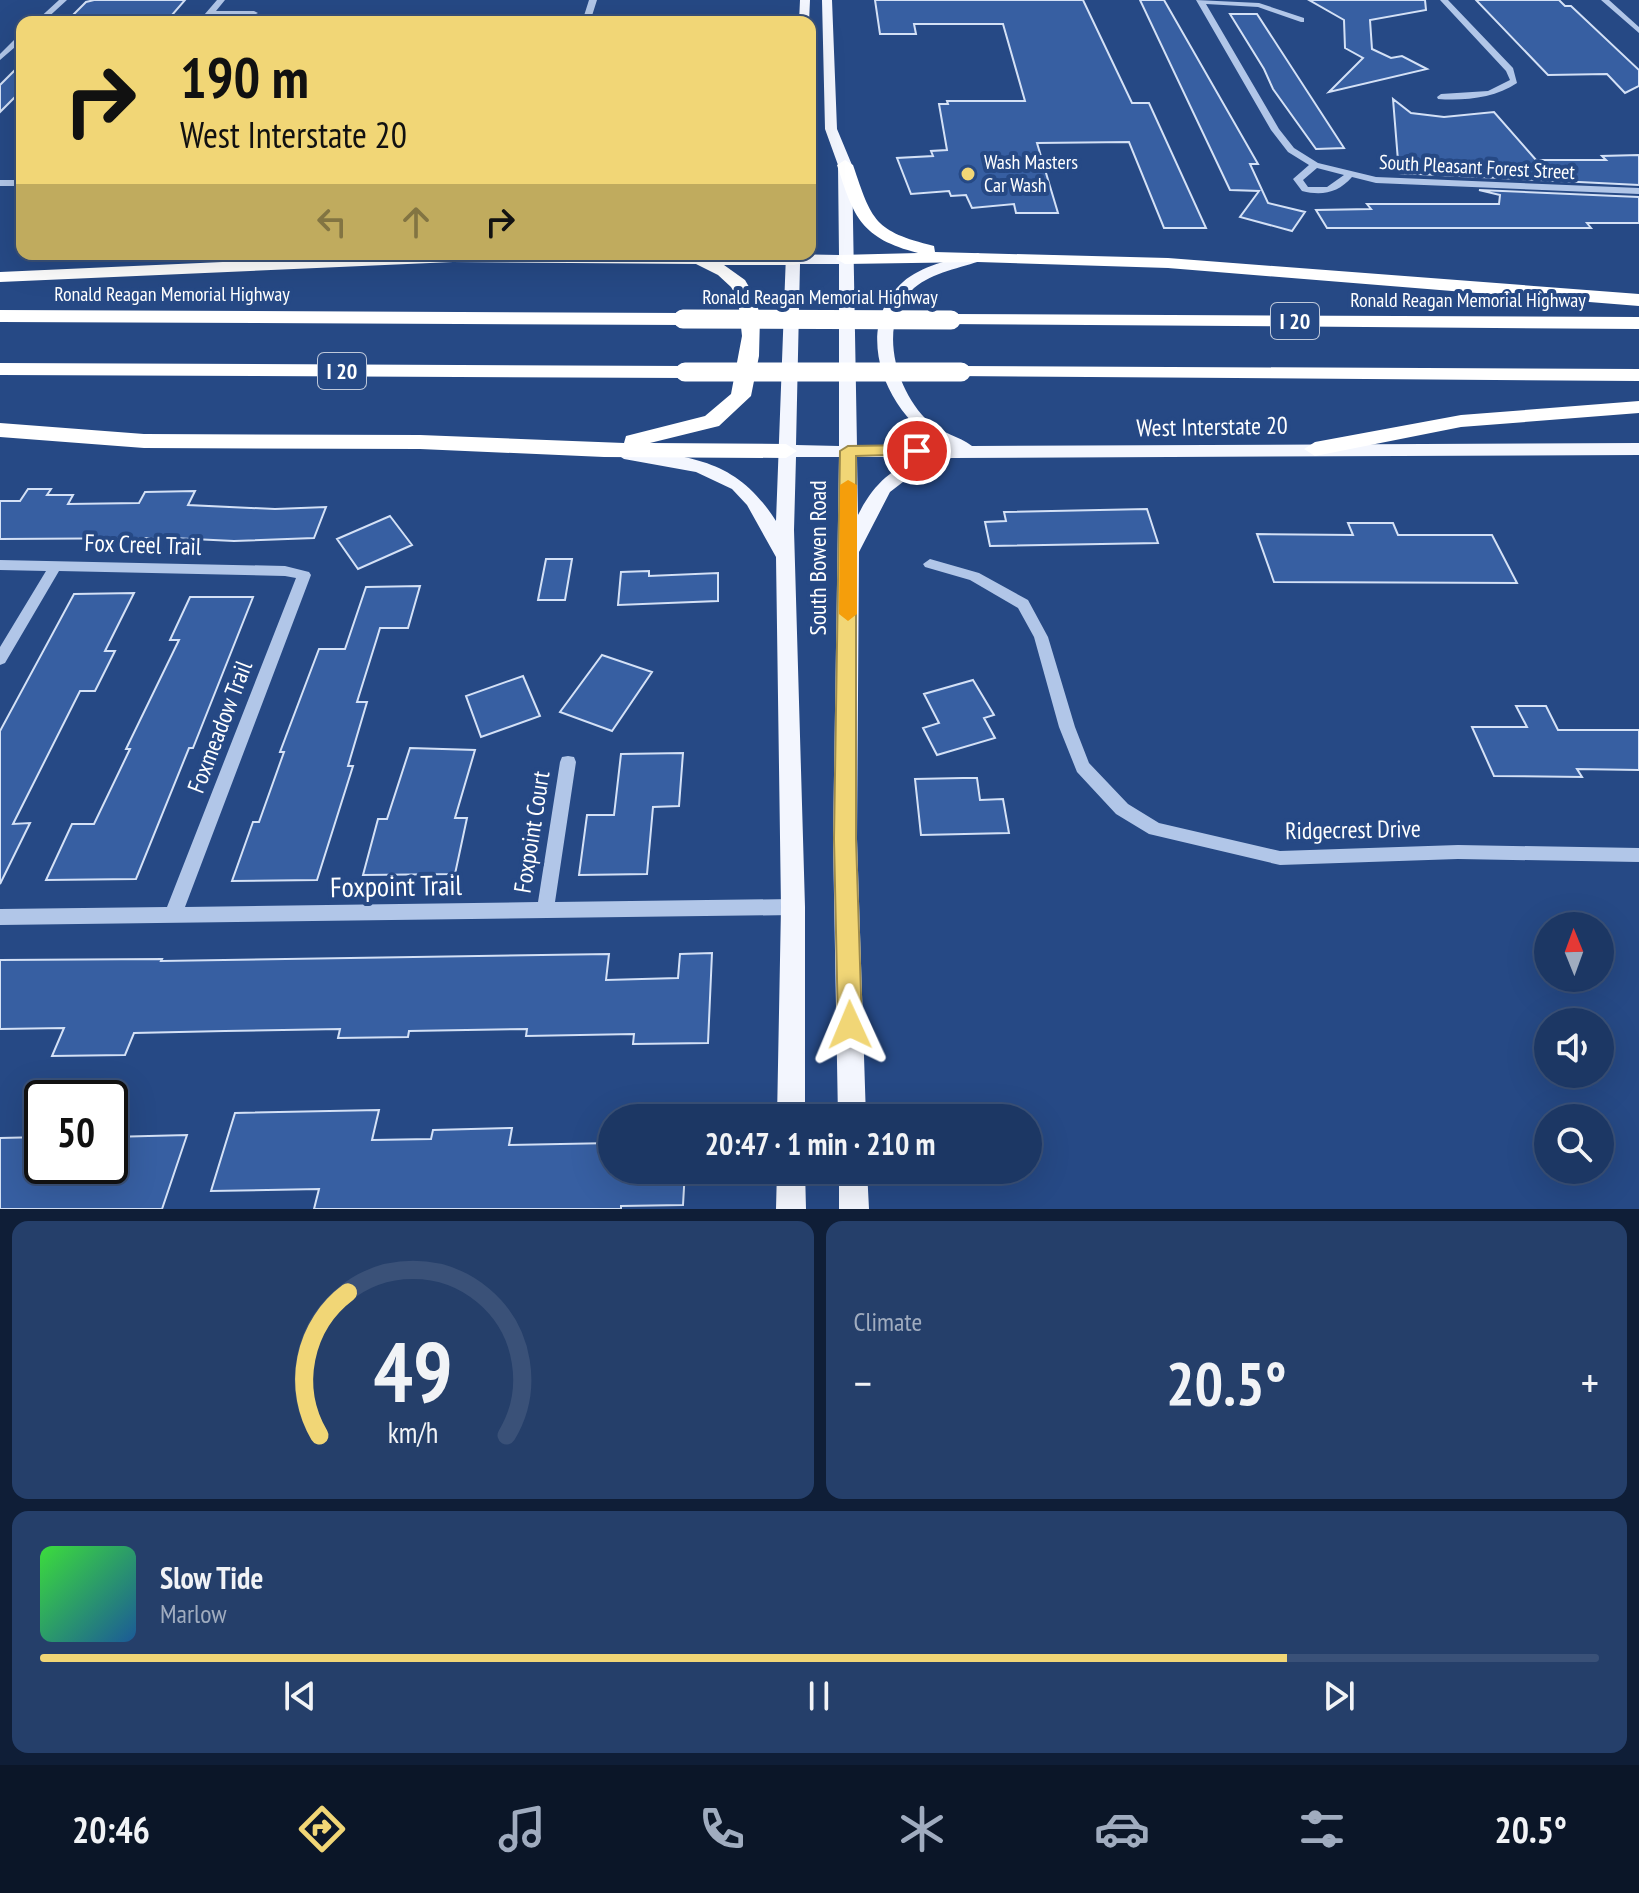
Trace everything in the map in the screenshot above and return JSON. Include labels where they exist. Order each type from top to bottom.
[{"type":"highway","points":[[845,165],[859,212],[865,222],[884,236],[911,246],[978,257]]},
{"type":"highway","points":[[845,259],[978,257],[1168,263],[1639,300]]},
{"type":"highway","points":[[0,277],[331,260]]},
{"type":"highway","points":[[604,450],[704,424],[741,396],[751,314],[747,292],[726,272],[694,260]]},
{"type":"highway","name":"Ronald Reagan Memorial Highway","points":[[0,316],[1639,323]]},
{"type":"highway","name":"I 20","points":[[0,369],[1639,375]]},
{"type":"highway","points":[[1315,449],[1461,421],[1639,407]]},
{"type":"highway","points":[[0,430],[144,441],[420,442],[604,450],[786,451]]},
{"type":"main road","name":"South Bowen Road","points":[[827,0],[824,66],[831,129],[845,165],[849,554],[845,839],[852,1104]]},
{"type":"main road","points":[[968,451],[923,426],[908,409],[898,392],[886,355],[884,332],[893,302],[910,284],[978,257]]},
{"type":"main road","points":[[816,258],[845,259]]},
{"type":"main road","name":"South Bowen Road","points":[[791,1104],[793,907],[786,451],[793,260]]},
{"type":"main road","name":"West Interstate 20","points":[[786,451],[1126,453],[1315,449],[1639,449]]},
{"type":"main road","points":[[604,450],[698,464],[749,492],[770,525],[786,566]]},
{"type":"main road","points":[[849,554],[875,497],[891,478],[909,468],[968,451]]},
{"type":"main road","points":[[791,1184],[791,1209]]},
{"type":"main road","points":[[853,1184],[854,1209]]},
{"type":"street","points":[[46,16],[63,0]]},
{"type":"street","points":[[207,16],[221,0]]},
{"type":"street","points":[[1441,97],[1505,89],[1514,81],[1510,70],[1444,0]]},
{"type":"street","points":[[1605,0],[1639,31]]},
{"type":"street","points":[[1200,1],[1259,5],[1301,20]]},
{"type":"street","points":[[1200,1],[1275,130],[1291,150],[1315,165],[1298,179],[1305,189],[1325,192],[1336,188],[1349,175]]},
{"type":"street","points":[[209,13],[254,13]]},
{"type":"street","points":[[0,58],[16,43]]},
{"type":"street","name":"South Pleasant Forest Street","points":[[1315,165],[1376,180],[1639,191]]},
{"type":"street","name":"Ridgecrest Drive","points":[[930,564],[974,576],[1023,604],[1041,637],[1067,727],[1083,767],[1122,809],[1155,829],[1280,858],[1458,852],[1639,855]]},
{"type":"street","name":"Fox Creel Trail","points":[[0,565],[285,571]]},
{"type":"street","points":[[0,659],[56,565]]},
{"type":"street","name":"Foxmeadow Trail","points":[[173,915],[304,575],[285,571]]},
{"type":"street","name":"Foxpoint Court","points":[[545,910],[568,762]]},
{"type":"street","name":"Foxpoint Trail","points":[[0,917],[793,907]]},
{"type":"building","points":[[185,0],[171,16],[72,16],[86,2]]},
{"type":"building","points":[[875,0],[1083,0],[1132,103],[1149,103],[1206,228],[1164,228],[1129,142],[1037,143],[1058,213],[1016,213],[1014,204],[972,208],[966,195],[951,196],[949,191],[911,194],[897,158],[933,156],[931,151],[947,150],[939,104],[948,104],[947,101],[1025,101],[1003,24],[914,24],[916,34],[880,34]]},
{"type":"building","points":[[1140,0],[1164,0],[1258,164],[1250,164],[1268,203],[1305,212],[1292,231],[1240,217],[1259,191],[1230,190]]},
{"type":"building","points":[[1309,0],[1425,0],[1426,10],[1370,20],[1372,49],[1391,58],[1402,56],[1427,69],[1329,92],[1363,58],[1345,48],[1344,20]]},
{"type":"building","points":[[1476,0],[1559,0],[1565,6],[1571,6],[1639,70],[1639,86],[1625,93],[1607,74],[1548,75]]},
{"type":"building","points":[[1230,14],[1257,14],[1344,148],[1316,149],[1273,89]]},
{"type":"building","points":[[16,69],[16,96],[0,112],[0,85]]},
{"type":"building","points":[[1393,99],[1411,113],[1444,117],[1494,112],[1536,160],[1606,160],[1602,156],[1639,155],[1639,185],[1399,173]]},
{"type":"building","points":[[1479,190],[1639,197],[1639,223],[1587,223],[1591,228],[1327,228],[1316,210],[1371,209],[1367,204],[1499,204],[1500,195]]},
{"type":"building","points":[[28,489],[51,489],[47,495],[73,495],[68,504],[139,503],[145,492],[195,491],[188,505],[275,509],[326,507],[314,538],[234,541],[172,538],[0,539],[0,501],[20,501]]},
{"type":"building","points":[[1147,509],[1158,543],[990,546],[985,522],[1006,521],[1004,512]]},
{"type":"building","points":[[390,516],[412,545],[358,569],[337,539]]},
{"type":"building","points":[[1348,523],[1393,523],[1398,535],[1492,535],[1517,583],[1274,582],[1257,534],[1353,535]]},
{"type":"building","points":[[546,559],[572,559],[565,600],[538,600]]},
{"type":"building","points":[[649,571],[649,576],[718,573],[718,601],[618,605],[621,572]]},
{"type":"building","points":[[420,586],[408,628],[380,628],[357,702],[367,702],[348,766],[353,766],[317,880],[232,881],[253,822],[259,822],[284,752],[280,752],[319,649],[345,649],[366,587]]},
{"type":"building","points":[[134,593],[105,651],[115,651],[95,691],[80,691],[13,824],[30,823],[0,884],[0,731],[74,594]]},
{"type":"building","points":[[190,597],[253,597],[193,748],[189,748],[136,879],[46,880],[72,824],[94,824],[130,749],[126,749],[179,640],[170,640]]},
{"type":"building","points":[[602,655],[652,672],[612,731],[560,712]]},
{"type":"building","points":[[523,676],[540,716],[481,737],[466,696]]},
{"type":"building","points":[[973,680],[994,715],[984,718],[995,738],[937,755],[923,728],[939,723],[924,694]]},
{"type":"building","points":[[1516,706],[1546,706],[1558,730],[1639,730],[1639,770],[1577,769],[1582,777],[1494,776],[1472,727],[1527,727]]},
{"type":"building","points":[[410,748],[475,750],[455,818],[467,818],[455,874],[363,875],[378,819],[387,819]]},
{"type":"building","points":[[683,753],[679,806],[653,807],[647,874],[579,875],[587,815],[614,815],[621,754]]},
{"type":"building","points":[[977,778],[980,800],[1003,799],[1009,833],[921,835],[915,779]]},
{"type":"building","points":[[712,953],[708,1043],[633,1044],[634,1034],[526,1036],[527,1029],[409,1031],[408,1037],[338,1038],[340,1029],[225,1031],[134,1033],[125,1055],[52,1056],[64,1028],[0,1029],[0,960],[161,961],[609,954],[606,980],[678,978],[680,954]]},
{"type":"building","points":[[379,1110],[372,1140],[431,1139],[433,1130],[512,1128],[509,1145],[598,1143],[598,1184],[684,1184],[683,1205],[621,1206],[621,1209],[314,1209],[319,1189],[211,1191],[235,1113]]},
{"type":"building","points":[[187,1135],[162,1209],[0,1209],[0,1138],[24,1137],[24,1184],[128,1184],[128,1137]]},
{"type":"slow traffic","points":[[848,485],[848,614]]},
{"type":"place","name":"Wash Masters Car Wash","points":[[968,174]]},
{"type":"route","points":[[850,1025],[845,839],[848,451],[917,451]]}]
